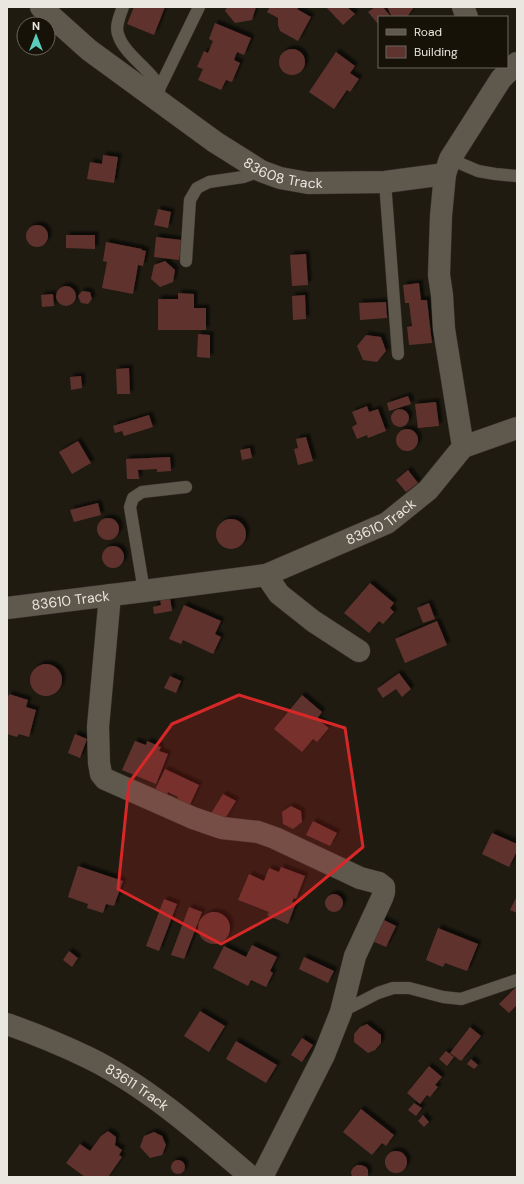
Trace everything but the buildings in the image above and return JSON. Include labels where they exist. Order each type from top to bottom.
[{"type":"street","name":"83608 Track","points":[[41,7],[89,50],[158,93],[215,142],[261,171],[280,178],[308,183],[385,182],[447,166]]},
{"type":"street","points":[[517,63],[501,79],[447,166],[441,216],[439,275],[444,328],[463,447],[517,428]]},
{"type":"street","name":"83610 Track","points":[[7,608],[144,592],[266,575],[386,523],[428,490],[463,447]]},
{"type":"street","points":[[266,575],[279,594],[313,621],[358,651]]},
{"type":"street","points":[[110,595],[98,727],[99,764],[101,774],[105,779],[193,818],[222,828],[258,832],[275,838],[360,878],[378,883],[384,887],[382,898],[355,956],[341,1012],[324,1055],[262,1177]]},
{"type":"street","name":"83611 Track","points":[[7,1024],[90,1058],[140,1088],[204,1137],[251,1177]]},
{"type":"lane","points":[[123,7],[117,34],[121,42],[135,60],[149,73],[158,93]]},
{"type":"lane","points":[[158,93],[199,7]]},
{"type":"lane","points":[[447,166],[517,176]]},
{"type":"lane","points":[[186,261],[190,200],[197,188],[209,182],[243,177],[261,171]]},
{"type":"lane","points":[[385,182],[398,354]]},
{"type":"lane","points":[[144,592],[130,507],[133,498],[142,492],[186,487]]},
{"type":"lane","points":[[341,1012],[378,993],[393,988],[409,988],[443,997],[461,999],[517,980]]},
{"type":"highlighted area","points":[[239,695],[345,728],[363,847],[292,906],[221,944],[118,889],[129,783],[172,724]]}]
